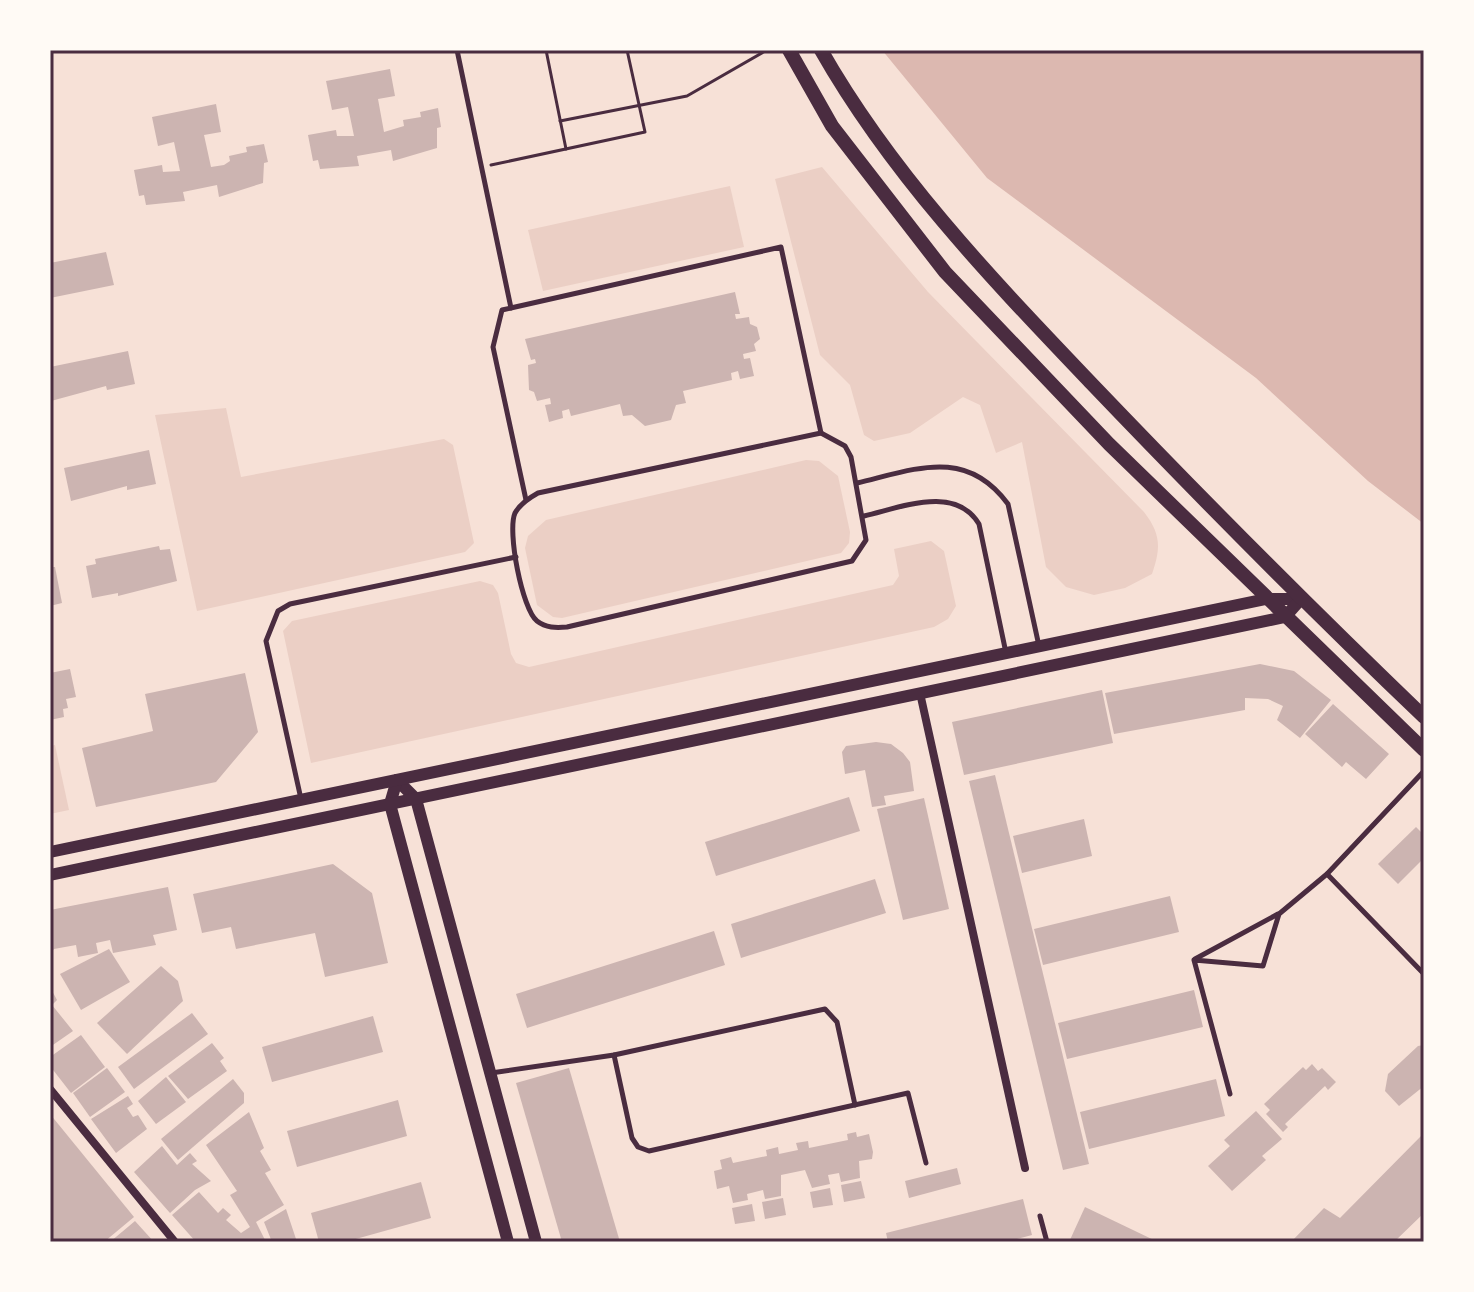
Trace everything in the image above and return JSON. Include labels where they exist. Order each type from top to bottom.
[{"type":"main road","points":[[789,50],[832,126],[945,272],[1109,444],[1424,750]]},
{"type":"main road","points":[[821,50],[855,111],[966,252],[1301,599],[1424,717]]},
{"type":"street","points":[[50,852],[1266,599],[1301,599]]},
{"type":"street","points":[[50,875],[1285,617],[1301,599]]},
{"type":"street","points":[[920,693],[1025,1168]]},
{"type":"street","points":[[397,780],[416,799],[536,1242]]},
{"type":"street","points":[[397,780],[390,804],[508,1242]]},
{"type":"street","points":[[50,1089],[175,1242]]},
{"type":"lane","points":[[457,50],[511,308]]},
{"type":"lane","points":[[526,500],[493,347],[502,310],[781,247],[821,433]]},
{"type":"lane","points":[[821,433],[845,446],[857,483],[866,540],[852,561],[567,627],[539,623],[530,614],[512,526],[515,512],[538,493],[821,433]]},
{"type":"lane","points":[[857,483],[947,466],[972,472],[994,485],[1008,504],[1039,647]]},
{"type":"lane","points":[[864,516],[945,501],[972,512],[979,524],[1006,653]]},
{"type":"lane","points":[[301,800],[266,641],[278,611],[290,604],[516,557]]},
{"type":"lane","points":[[1194,960],[1279,914],[1327,874],[1424,771]]},
{"type":"lane","points":[[1327,874],[1424,974]]},
{"type":"lane","points":[[1194,960],[1263,966],[1279,914]]},
{"type":"lane","points":[[1194,960],[1230,1094]]},
{"type":"lane","points":[[490,1073],[614,1055],[825,1009],[837,1022],[855,1105]]},
{"type":"lane","points":[[614,1055],[632,1138],[638,1147],[649,1151],[908,1093],[926,1163]]},
{"type":"lane","points":[[1040,1216],[1047,1242]]},
{"type":"path","points":[[546,50],[566,149]]},
{"type":"path","points":[[481,167],[645,132],[627,50]]},
{"type":"path","points":[[560,121],[687,96],[767,50]]},
{"type":"shaded area","points":[[882,50],[1424,50],[1424,524],[1368,481],[1256,378],[987,178]]},
{"type":"shaded area","points":[[822,167],[928,292],[1144,512],[1154,527],[1158,542],[1152,574],[1125,588],[1094,595],[1066,587],[1046,567],[1022,442],[996,453],[980,405],[963,397],[910,433],[874,441],[864,435],[850,385],[820,355],[775,179]]},
{"type":"shaded area","points":[[730,186],[744,247],[543,291],[528,230]]},
{"type":"shaded area","points":[[226,408],[241,477],[444,439],[453,445],[474,543],[465,552],[197,611],[155,415]]},
{"type":"shaded area","points":[[806,460],[819,461],[838,476],[850,532],[849,543],[841,553],[562,618],[553,617],[537,605],[525,548],[528,536],[546,520]]},
{"type":"shaded area","points":[[931,541],[944,551],[956,606],[948,619],[934,627],[311,763],[283,631],[292,621],[480,581],[493,585],[498,593],[511,654],[516,663],[529,667],[893,585],[899,576],[894,549]]},
{"type":"shaded area","points":[[55,745],[69,810],[50,814],[50,746]]},
{"type":"building","points":[[390,69],[395,96],[378,99],[384,132],[404,126],[403,120],[421,117],[420,112],[438,108],[441,127],[437,128],[437,148],[393,161],[391,150],[357,156],[359,166],[320,169],[318,160],[313,161],[308,135],[336,130],[337,136],[354,136],[348,107],[332,110],[326,81]]},
{"type":"building","points":[[216,104],[221,132],[204,135],[211,167],[224,165],[230,161],[229,156],[247,152],[246,147],[264,144],[268,162],[264,163],[263,183],[219,197],[217,185],[183,192],[185,201],[146,205],[144,195],[139,196],[134,170],[162,165],[163,172],[180,171],[174,142],[158,146],[152,117]]},
{"type":"building","points":[[106,252],[114,285],[50,298],[50,263]]},
{"type":"building","points":[[735,292],[740,314],[735,314],[736,319],[749,317],[750,324],[757,327],[760,339],[754,344],[756,351],[743,354],[744,359],[750,358],[754,376],[740,379],[738,371],[731,373],[732,380],[683,391],[686,403],[676,405],[671,420],[645,426],[632,415],[623,416],[620,404],[571,416],[569,409],[562,411],[563,418],[549,422],[545,405],[551,404],[550,398],[537,401],[534,392],[529,390],[528,365],[536,363],[535,359],[531,360],[525,339]]},
{"type":"building","points":[[128,351],[135,384],[107,390],[106,386],[51,401],[50,367]]},
{"type":"building","points":[[149,450],[156,484],[127,490],[127,486],[71,501],[64,468]]},
{"type":"building","points":[[159,546],[160,550],[170,549],[177,581],[118,596],[118,593],[92,598],[86,566],[96,564],[95,559]]},
{"type":"building","points":[[50,567],[55,567],[62,603],[50,606]]},
{"type":"building","points":[[1260,664],[1294,671],[1331,700],[1300,738],[1277,720],[1283,706],[1268,699],[1245,698],[1245,710],[1114,734],[1105,693]]},
{"type":"building","points":[[70,669],[76,697],[66,699],[68,708],[63,709],[64,717],[50,720],[50,673]]},
{"type":"building","points":[[245,673],[258,732],[216,782],[96,807],[82,748],[153,731],[145,694]]},
{"type":"building","points":[[1102,690],[1113,743],[964,775],[952,722]]},
{"type":"building","points":[[1333,704],[1389,754],[1366,779],[1346,762],[1342,767],[1305,734]]},
{"type":"building","points":[[876,742],[891,744],[910,762],[914,791],[884,796],[886,805],[872,807],[865,770],[845,774],[842,752],[846,746]]},
{"type":"building","points":[[995,775],[1089,1164],[1063,1170],[969,781]]},
{"type":"building","points":[[849,797],[860,831],[716,876],[705,842]]},
{"type":"building","points":[[924,798],[949,909],[903,920],[877,809]]},
{"type":"building","points":[[1084,819],[1092,856],[1022,873],[1013,836]]},
{"type":"building","points":[[1416,827],[1424,835],[1424,858],[1398,884],[1378,864]]},
{"type":"building","points":[[333,864],[372,893],[388,963],[325,977],[315,933],[236,949],[231,927],[202,933],[193,894]]},
{"type":"building","points":[[875,879],[886,913],[741,958],[731,924]]},
{"type":"building","points":[[168,887],[177,930],[153,935],[156,945],[113,953],[110,940],[96,943],[98,953],[78,957],[76,945],[54,949],[50,954],[50,910]]},
{"type":"building","points":[[1170,896],[1179,932],[1043,965],[1034,929]]},
{"type":"building","points":[[714,931],[725,965],[527,1028],[516,994]]},
{"type":"building","points":[[109,949],[130,982],[81,1010],[60,974]]},
{"type":"building","points":[[161,966],[178,981],[183,1001],[127,1054],[97,1023]]},
{"type":"building","points":[[50,987],[57,1000],[52,1005],[73,1031],[50,1047]]},
{"type":"building","points":[[1194,990],[1203,1027],[1067,1059],[1058,1023]]},
{"type":"building","points":[[192,1013],[208,1034],[134,1089],[118,1067]]},
{"type":"building","points":[[373,1016],[383,1052],[272,1082],[262,1047]]},
{"type":"building","points":[[81,1035],[105,1067],[71,1093],[50,1066],[50,1057]]},
{"type":"building","points":[[212,1043],[224,1058],[220,1061],[227,1071],[188,1099],[168,1076]]},
{"type":"building","points":[[1424,1045],[1424,1086],[1399,1106],[1385,1091],[1388,1074],[1418,1046]]},
{"type":"building","points":[[1312,1064],[1318,1071],[1322,1068],[1336,1082],[1328,1090],[1325,1086],[1285,1124],[1288,1127],[1283,1132],[1266,1114],[1270,1110],[1264,1104],[1303,1067],[1306,1070]]},
{"type":"building","points":[[107,1068],[125,1092],[90,1117],[73,1093]]},
{"type":"building","points":[[569,1068],[620,1242],[562,1242],[516,1083]]},
{"type":"building","points":[[166,1077],[186,1102],[156,1124],[138,1101]]},
{"type":"building","points":[[233,1079],[244,1093],[244,1103],[178,1160],[161,1139]]},
{"type":"building","points":[[1216,1079],[1225,1116],[1089,1149],[1080,1112]]},
{"type":"building","points":[[128,1096],[133,1104],[127,1108],[133,1117],[138,1115],[147,1129],[116,1153],[91,1119]]},
{"type":"building","points":[[398,1100],[407,1136],[297,1167],[287,1131]]},
{"type":"building","points":[[1256,1111],[1282,1139],[1262,1156],[1266,1160],[1232,1191],[1208,1166],[1230,1146],[1224,1140]]},
{"type":"building","points":[[249,1112],[264,1148],[260,1151],[271,1170],[265,1173],[284,1205],[256,1222],[266,1242],[196,1242],[172,1215],[199,1192],[218,1213],[223,1208],[231,1215],[226,1220],[241,1233],[250,1227],[230,1195],[237,1191],[206,1145]]},
{"type":"building","points":[[50,1114],[134,1217],[104,1242],[50,1242]]},
{"type":"building","points":[[856,1132],[857,1137],[869,1134],[873,1152],[872,1159],[859,1161],[860,1178],[841,1182],[839,1173],[828,1175],[830,1184],[812,1188],[805,1170],[781,1175],[781,1196],[765,1199],[763,1190],[747,1194],[748,1200],[733,1203],[729,1186],[717,1189],[714,1171],[722,1169],[720,1160],[731,1157],[733,1163],[767,1156],[766,1150],[778,1147],[779,1154],[798,1150],[796,1143],[808,1141],[809,1148],[848,1140],[847,1134]]},
{"type":"building","points":[[1424,1133],[1424,1213],[1394,1242],[1291,1242],[1324,1208],[1340,1218]]},
{"type":"building","points":[[162,1146],[177,1165],[190,1153],[197,1161],[192,1164],[211,1181],[195,1190],[170,1213],[134,1172]]},
{"type":"building","points":[[957,1168],[961,1184],[909,1198],[905,1181]]},
{"type":"building","points":[[861,1181],[865,1198],[844,1202],[841,1185]]},
{"type":"building","points":[[421,1182],[431,1218],[345,1242],[319,1242],[311,1213]]},
{"type":"building","points":[[830,1188],[833,1205],[813,1208],[810,1192]]},
{"type":"building","points":[[783,1198],[786,1215],[765,1219],[762,1202]]},
{"type":"building","points":[[1023,1199],[1032,1235],[1005,1242],[888,1242],[886,1233]]},
{"type":"building","points":[[752,1204],[755,1221],[735,1224],[732,1208]]},
{"type":"building","points":[[1085,1207],[1158,1242],[1069,1242]]},
{"type":"building","points":[[286,1209],[297,1242],[272,1242],[264,1222]]},
{"type":"building","points":[[135,1221],[154,1242],[110,1242]]}]
